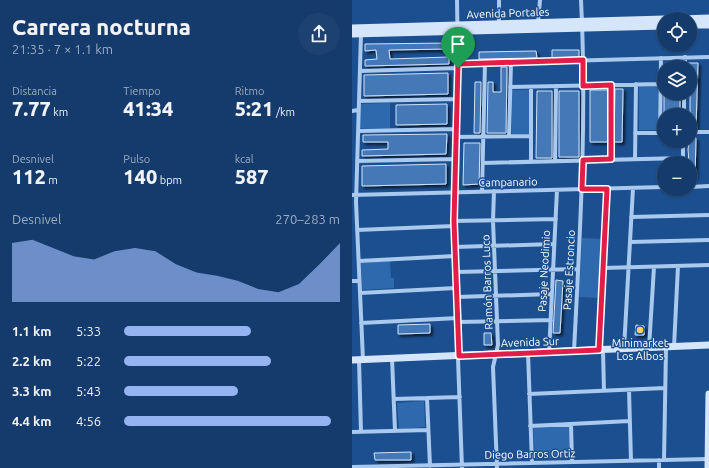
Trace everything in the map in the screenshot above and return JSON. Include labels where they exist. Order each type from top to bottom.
[{"type":"main road","points":[[697,18],[709,18]]},
{"type":"main road","name":"Avenida Portales","points":[[352,28],[538,26],[657,19]]},
{"type":"main road","name":"Avenida Portales","points":[[352,34],[458,28],[499,24],[538,26]]},
{"type":"main road","name":"Avenida Portales","points":[[583,24],[657,26]]},
{"type":"main road","points":[[697,25],[709,25]]},
{"type":"main road","name":"Avenida Sur","points":[[358,360],[574,352],[709,345]]},
{"type":"main road","points":[[708,468],[709,394]]},
{"type":"street","points":[[457,0],[458,66],[454,226],[462,466]]},
{"type":"street","points":[[499,0],[499,24]]},
{"type":"street","points":[[538,26],[540,0]]},
{"type":"street","name":"Pasaje Estroncio","points":[[574,352],[583,160],[583,24],[581,0]]},
{"type":"street","points":[[361,34],[357,161],[354,195],[362,323],[358,360],[361,432]]},
{"type":"street","points":[[360,71],[458,66],[485,63],[709,57]]},
{"type":"street","points":[[509,136],[511,62]]},
{"type":"street","points":[[482,192],[485,63]]},
{"type":"street","points":[[635,159],[636,84]]},
{"type":"street","points":[[510,87],[657,84]]},
{"type":"street","points":[[611,85],[611,159]]},
{"type":"street","points":[[555,161],[556,86]]},
{"type":"street","points":[[531,87],[531,161]]},
{"type":"street","points":[[359,101],[457,99]]},
{"type":"street","points":[[352,110],[358,110]]},
{"type":"street","points":[[358,131],[456,129]]},
{"type":"street","points":[[697,132],[709,132]]},
{"type":"street","points":[[635,133],[657,133]]},
{"type":"street","points":[[456,137],[531,136]]},
{"type":"street","points":[[357,161],[455,159]]},
{"type":"street","points":[[483,162],[657,159]]},
{"type":"street","points":[[697,187],[709,186]]},
{"type":"street","name":"Campanario","points":[[354,195],[657,187]]},
{"type":"street","points":[[624,349],[633,188]]},
{"type":"street","points":[[604,391],[601,350],[607,189]]},
{"type":"street","name":"Pasaje Neodimio","points":[[549,352],[557,190]]},
{"type":"street","name":"Ramón Barros Luco","points":[[494,191],[493,220],[498,345],[493,367],[497,466]]},
{"type":"street","points":[[631,217],[709,215]]},
{"type":"street","points":[[454,221],[556,219]]},
{"type":"street","points":[[357,230],[454,226]]},
{"type":"street","points":[[630,242],[709,240]]},
{"type":"street","points":[[455,247],[554,244]]},
{"type":"street","points":[[358,261],[455,256]]},
{"type":"street","points":[[603,268],[709,265]]},
{"type":"street","points":[[674,347],[678,266]]},
{"type":"street","points":[[649,348],[654,267]]},
{"type":"street","points":[[456,272],[578,269]]},
{"type":"street","points":[[352,281],[360,281]]},
{"type":"street","points":[[360,293],[456,288]]},
{"type":"street","points":[[457,297],[552,294]]},
{"type":"street","points":[[362,323],[458,320],[551,320]]},
{"type":"street","points":[[660,468],[662,460],[666,348]]},
{"type":"street","points":[[528,353],[532,463]]},
{"type":"street","points":[[392,358],[395,431]]},
{"type":"street","points":[[530,394],[665,388]]},
{"type":"street","points":[[629,390],[631,461]]},
{"type":"street","points":[[394,399],[460,397]]},
{"type":"street","points":[[427,398],[430,466]]},
{"type":"street","points":[[530,426],[630,421]]},
{"type":"street","points":[[571,424],[572,462]]},
{"type":"street","points":[[352,432],[428,430]]},
{"type":"street","name":"Diego Barros Ortiz","points":[[352,467],[497,466],[532,463],[708,459]]},
{"type":"street","points":[[587,462],[587,468]]},
{"type":"shaded area","points":[[639,86],[657,86],[657,130],[639,130]]},
{"type":"shaded area","points":[[512,90],[529,90],[529,134],[512,134]]},
{"type":"shaded area","points":[[390,103],[390,128],[360,128],[360,104]]},
{"type":"shaded area","points":[[582,238],[602,239],[599,298],[579,297]]},
{"type":"shaded area","points":[[390,261],[391,278],[394,278],[394,288],[362,290],[361,263]]},
{"type":"shaded area","points":[[424,401],[425,427],[399,429],[397,403]]},
{"type":"shaded area","points":[[570,425],[572,458],[535,459],[533,426]]},
{"type":"building","points":[[449,43],[449,49],[389,50],[390,59],[449,57],[449,64],[365,66],[365,60],[377,59],[376,50],[365,51],[365,44]]},
{"type":"building","points":[[552,50],[579,50],[579,57],[552,58]]},
{"type":"building","points":[[536,51],[537,58],[479,59],[479,52]]},
{"type":"building","points":[[697,63],[698,63],[697,96]]},
{"type":"building","points":[[501,67],[507,67],[506,133],[487,133],[488,82],[493,82],[493,92],[501,92]]},
{"type":"building","points":[[448,73],[448,94],[364,96],[364,75]]},
{"type":"building","points":[[475,82],[481,82],[480,133],[474,133]]},
{"type":"building","points":[[615,89],[623,89],[622,142],[614,142]]},
{"type":"building","points":[[590,90],[608,90],[608,142],[590,142]]},
{"type":"building","points":[[537,91],[552,91],[552,158],[536,158]]},
{"type":"building","points":[[559,91],[579,91],[579,157],[559,157]]},
{"type":"building","points":[[664,100],[680,100],[680,108],[664,108]]},
{"type":"building","points":[[690,100],[697,100],[697,108],[690,108]]},
{"type":"building","points":[[447,104],[447,124],[396,125],[396,105]]},
{"type":"building","points":[[447,134],[446,154],[362,156],[362,150],[388,149],[388,142],[363,142],[363,135]]},
{"type":"building","points":[[464,143],[480,143],[479,184],[463,185]]},
{"type":"building","points":[[696,148],[696,156],[688,156],[688,149]]},
{"type":"building","points":[[446,164],[446,184],[362,186],[362,166]]},
{"type":"building","points":[[556,280],[563,281],[560,333],[553,333]]},
{"type":"building","points":[[430,324],[430,333],[398,334],[398,325]]},
{"type":"building","name":"Minimarket Los Albos","points":[[636,325],[644,326],[644,335],[635,335]]},
{"type":"building","points":[[484,333],[491,333],[492,345],[484,345]]},
{"type":"building","points":[[411,452],[411,460],[375,460],[374,453]]},
{"type":"place","name":"Minimarket Los Albos","points":[[640,330]]},
{"type":"route","points":[[583,60],[583,86],[611,85],[611,159],[583,160],[582,189],[607,189],[599,350],[459,356],[454,221],[458,68],[458,64],[583,60]]}]
